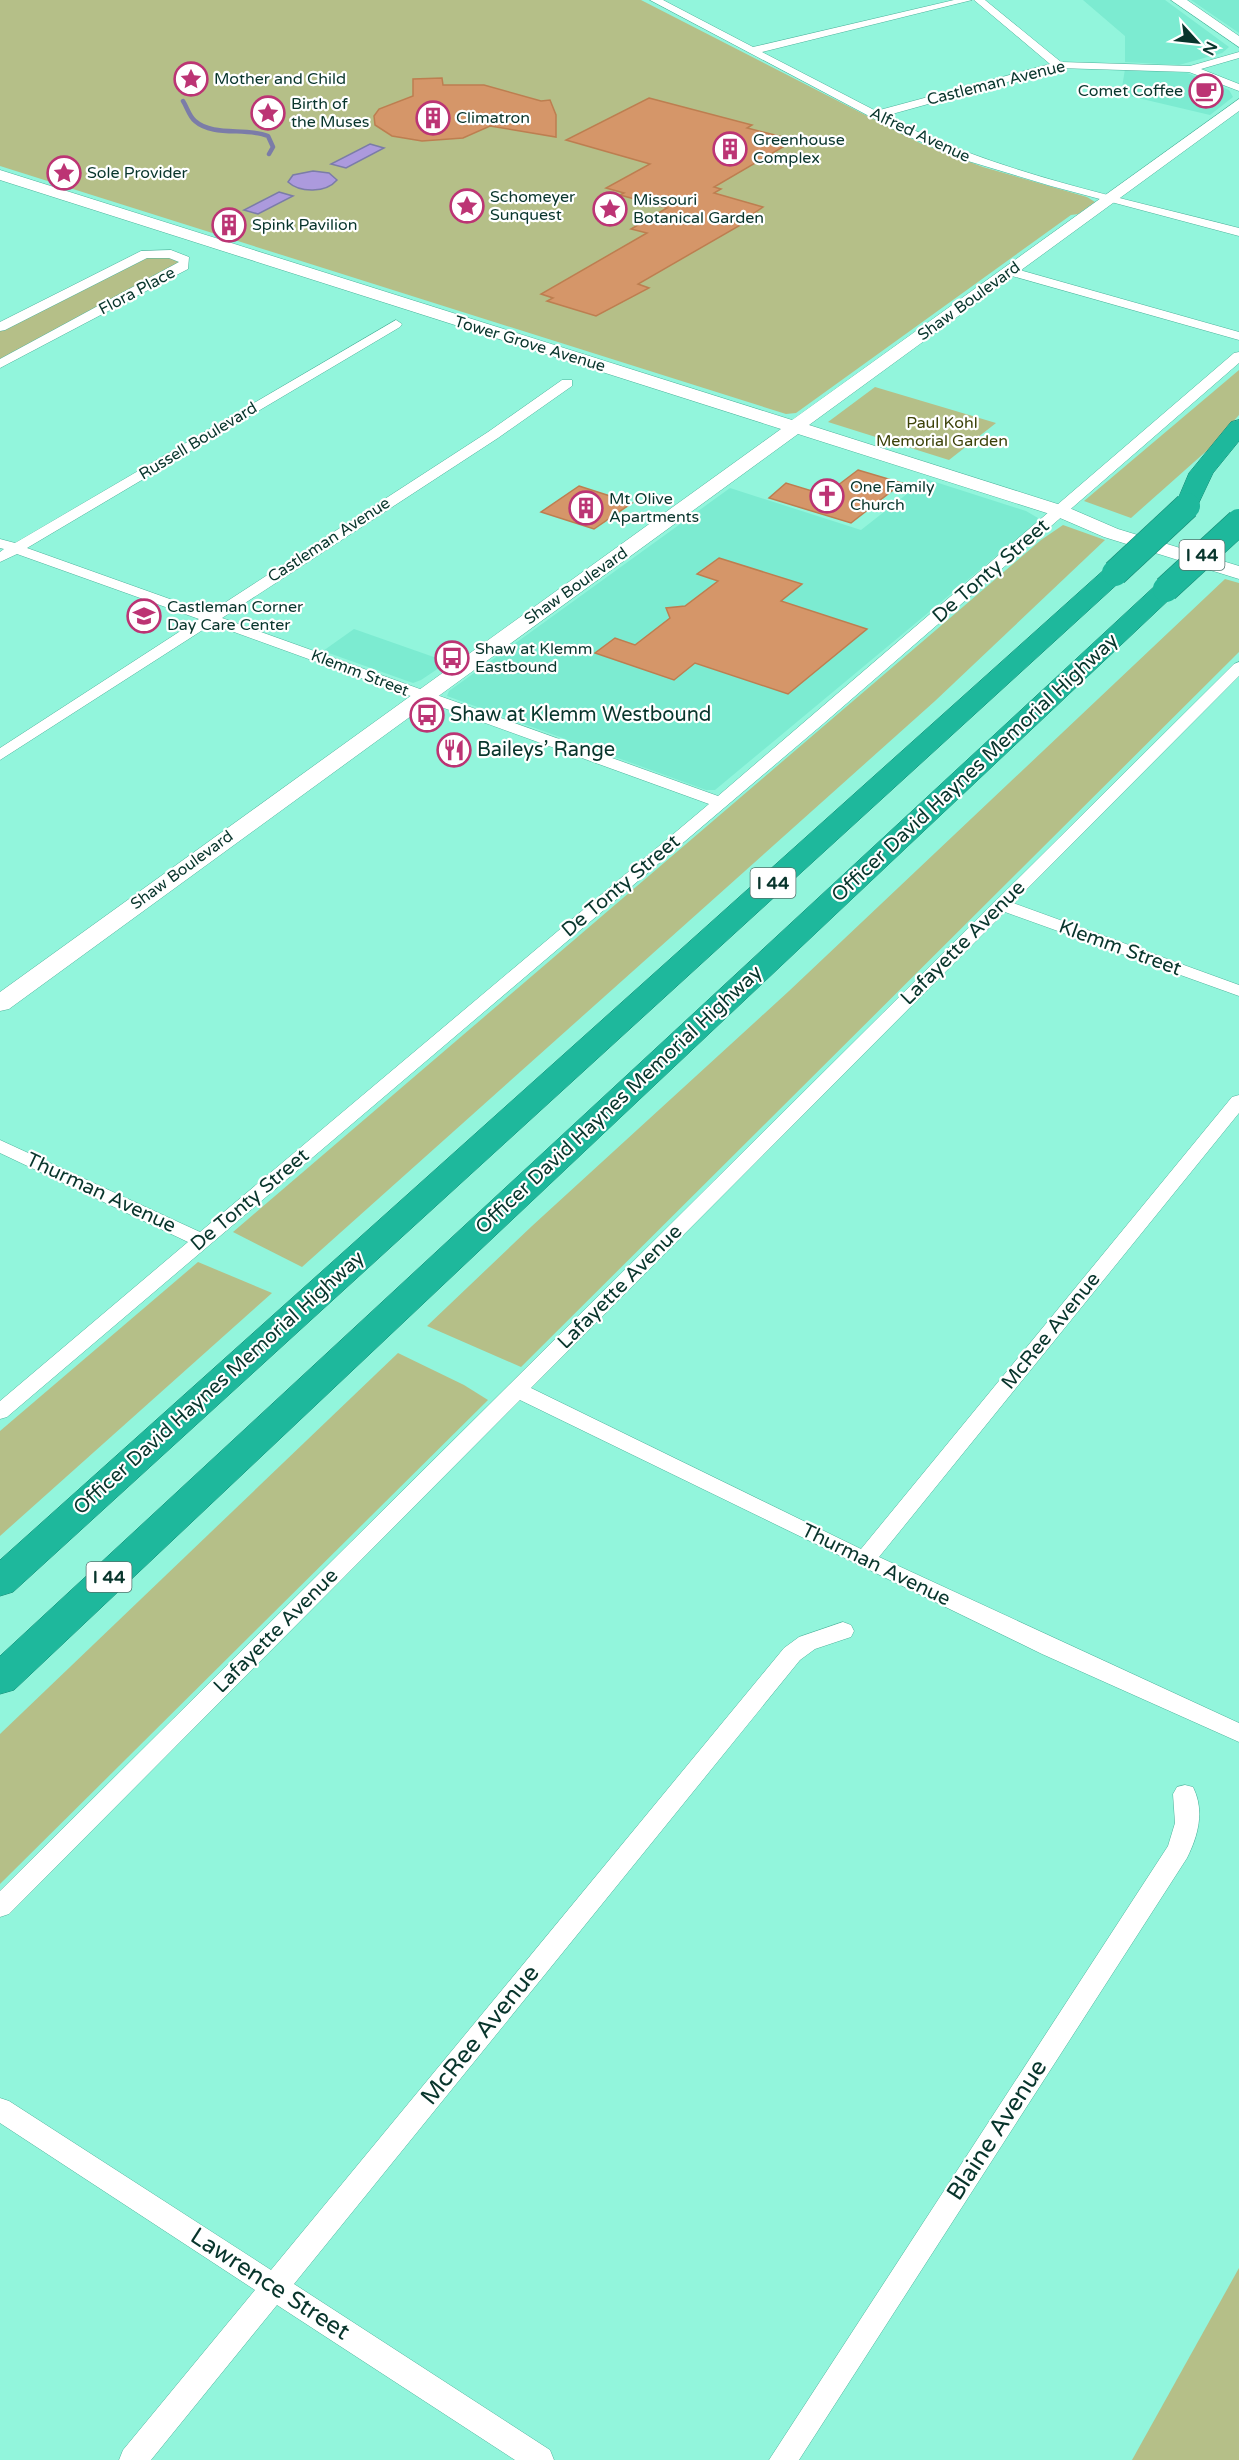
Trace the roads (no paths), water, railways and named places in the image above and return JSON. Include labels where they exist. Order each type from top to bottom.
[{"type":"highway","points":[[1187,506],[1191,491],[1202,471],[1239,427]]},
{"type":"highway","name":"Officer David Haynes Memorial Highway","points":[[0,1582],[1239,460]]},
{"type":"highway","name":"Officer David Haynes Memorial Highway","points":[[0,1679],[1239,522]]},
{"type":"street","name":"Alfred Avenue","points":[[655,0],[923,140],[962,156],[1109,199],[1239,232]]},
{"type":"street","points":[[751,51],[967,0]]},
{"type":"street","points":[[979,0],[1058,65]]},
{"type":"street","points":[[1178,0],[1239,43]]},
{"type":"street","name":"Castleman Avenue","points":[[876,115],[1058,65],[1190,69],[1239,55]]},
{"type":"street","name":"Castleman Avenue","points":[[1190,69],[1239,88]]},
{"type":"street","name":"Shaw Boulevard","points":[[0,1004],[420,696],[795,428],[1239,104]]},
{"type":"street","name":"Tower Grove Avenue","points":[[0,176],[1060,511],[1111,533],[1239,573]]},
{"type":"street","name":"Flora Place","points":[[0,327],[145,254],[171,254],[185,260],[184,266],[0,364]]},
{"type":"street","points":[[1009,271],[1239,336]]},
{"type":"street","name":"Russell Boulevard","points":[[0,558],[396,324]]},
{"type":"street","name":"De Tonty Street","points":[[0,1412],[720,801],[1239,356]]},
{"type":"street","name":"Castleman Avenue","points":[[0,755],[567,383]]},
{"type":"street","name":"Tower Grove Avenue","points":[[1060,511],[1108,519],[1239,560]]},
{"type":"street","name":"Klemm Street","points":[[0,543],[420,696],[720,801]]},
{"type":"street","name":"Lafayette Avenue","points":[[0,1907],[1239,667]]},
{"type":"street","name":"Klemm Street","points":[[1002,904],[1239,991]]},
{"type":"street","name":"McRee Avenue","points":[[864,1560],[1239,1101]]},
{"type":"street","name":"Thurman Avenue","points":[[0,1146],[202,1241]]},
{"type":"street","name":"Thurman Avenue","points":[[517,1390],[864,1560],[1050,1648],[1239,1733]]},
{"type":"street","name":"McRee Avenue","points":[[133,2460],[792,1654],[807,1643],[843,1631]]},
{"type":"street","name":"Blaine Avenue","points":[[783,2460],[1178,1851],[1188,1832],[1190,1812],[1185,1794]]},
{"type":"street","name":"Lawrence Street","points":[[0,2109],[540,2460]]},
{"type":"waterway","points":[[183,101],[193,119],[202,126],[268,136],[273,147],[269,154]]},
{"type":"place","name":"Mother and Child","points":[[191,79]]},
{"type":"place","name":"Comet Coffee","points":[[1206,91]]},
{"type":"place","name":"Birth of the Muses","points":[[268,113]]},
{"type":"place","name":"Climatron","points":[[433,118]]},
{"type":"place","name":"Greenhouse Complex","points":[[730,149]]},
{"type":"place","name":"Sole Provider","points":[[64,173]]},
{"type":"place","name":"Schomeyer Sunquest","points":[[467,206]]},
{"type":"place","name":"Missouri Botanical Garden","points":[[610,209]]},
{"type":"place","name":"Spink Pavilion","points":[[229,225]]},
{"type":"place","name":"One Family Church","points":[[827,496]]},
{"type":"place","name":"Mt Olive Apartments","points":[[586,508]]},
{"type":"place","name":"Castleman Corner Day Care Center","points":[[144,616]]},
{"type":"place","name":"Shaw at Klemm Eastbound","points":[[452,658]]},
{"type":"place","name":"Shaw at Klemm Westbound","points":[[427,715]]},
{"type":"place","name":"Baileys’ Range","points":[[454,750]]},
{"type":"park label","name":"Paul Kohl Memorial Garden","points":[[942,432]]}]
